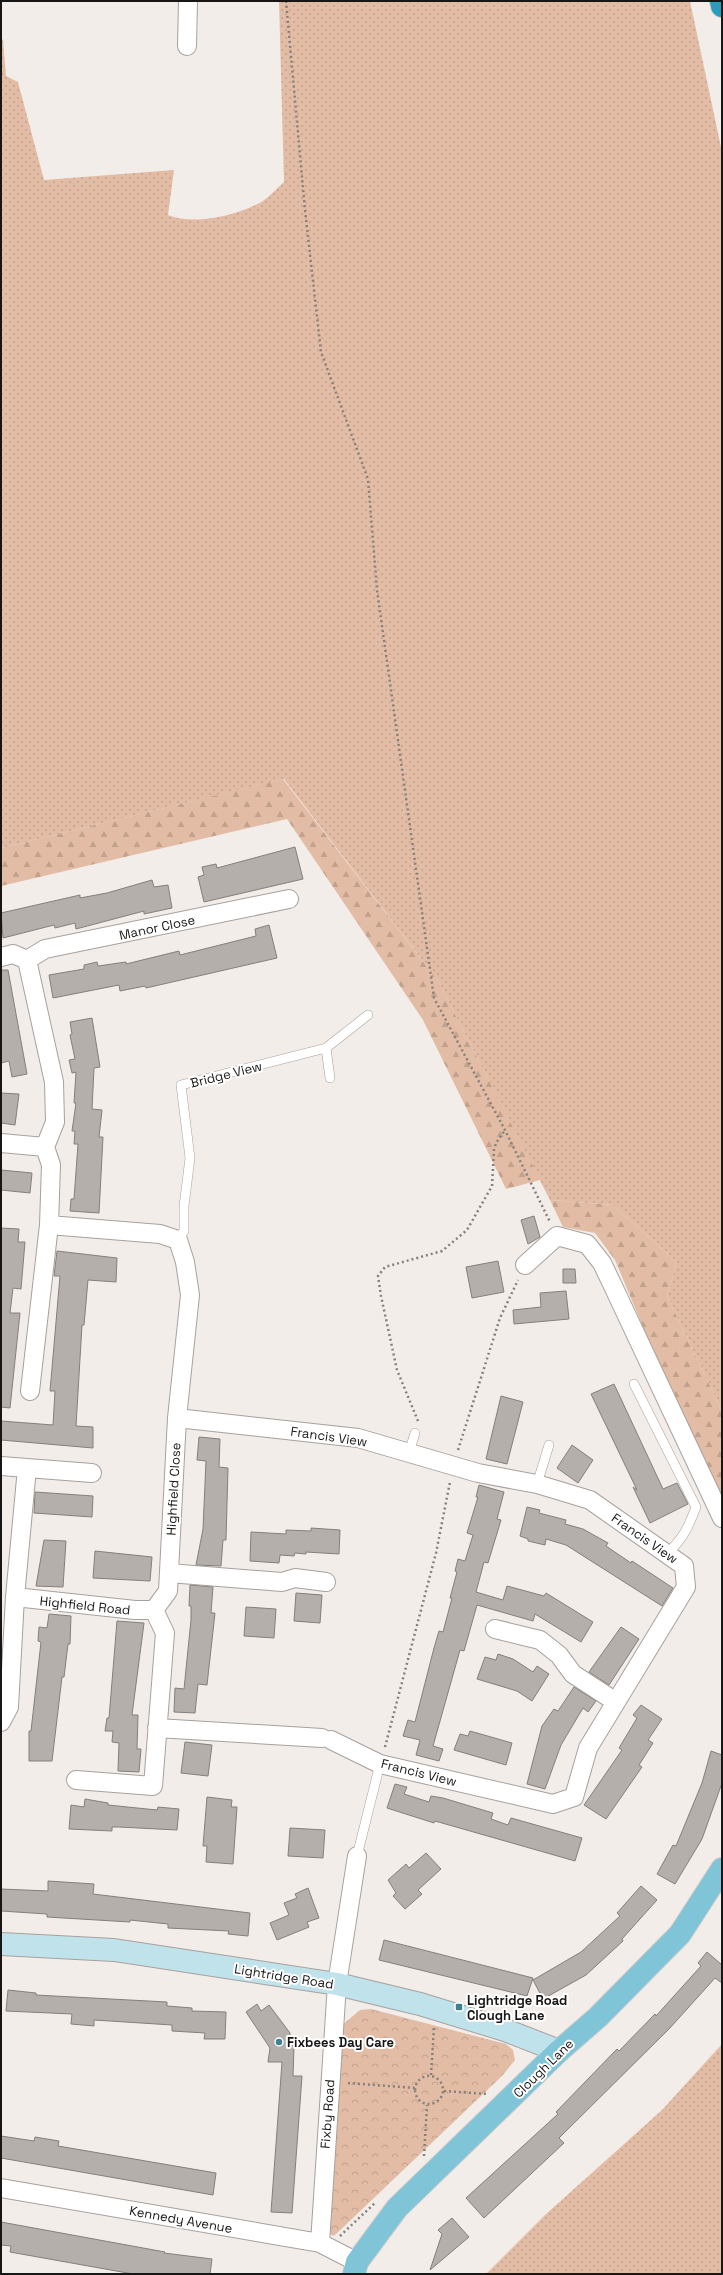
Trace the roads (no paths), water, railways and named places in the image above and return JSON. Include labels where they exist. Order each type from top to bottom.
[{"type":"highway","points":[[721,1],[722,6]]},
{"type":"main road","name":"Clough Lane","points":[[356,2268],[397,2208],[559,2051],[598,2017],[680,1934],[722,1869]]},
{"type":"street","points":[[187,46],[188,1]]},
{"type":"street","name":"Manor Close","points":[[27,960],[45,949],[290,899]]},
{"type":"street","points":[[1,957],[13,954],[27,960],[54,1082],[55,1122],[45,1148],[51,1165],[49,1225],[30,1391]]},
{"type":"street","points":[[1,1143],[45,1148]]},
{"type":"street","points":[[49,1225],[160,1234],[178,1240]]},
{"type":"street","points":[[525,1264],[558,1236],[587,1244],[602,1263],[722,1518]]},
{"type":"street","name":"Highfield Close","points":[[154,1610],[168,1591],[177,1418],[190,1295],[185,1262],[178,1240]]},
{"type":"street","name":"Francis View","points":[[157,1728],[327,1739],[380,1764],[553,1804],[574,1797],[588,1748],[686,1587],[684,1566],[590,1500],[537,1484],[478,1473],[358,1438],[177,1418]]},
{"type":"street","points":[[1,1466],[92,1473]]},
{"type":"street","points":[[1,1722],[9,1707],[16,1597],[27,1468]]},
{"type":"street","points":[[169,1573],[282,1582],[295,1578],[326,1582]]},
{"type":"street","name":"Highfield Road","points":[[16,1597],[135,1610],[154,1610]]},
{"type":"street","points":[[76,1780],[153,1786],[165,1633],[154,1610]]},
{"type":"street","points":[[495,1629],[540,1640],[559,1655],[573,1674],[616,1702]]},
{"type":"street","name":"Fixby Road","points":[[320,2243],[329,2082],[337,1984],[357,1856]]},
{"type":"street","name":"Lightridge Road","points":[[1,1944],[114,1950],[337,1984],[436,2009],[505,2030],[559,2051]]},
{"type":"street","name":"Kennedy Avenue","points":[[1,2188],[320,2243],[356,2268]]},
{"type":"lane","name":"Bridge View","points":[[178,1240],[184,1231],[184,1206],[190,1158],[181,1085],[326,1048],[368,1015]]},
{"type":"lane","points":[[326,1048],[330,1078]]},
{"type":"lane","points":[[634,1384],[696,1508],[688,1527],[676,1546],[667,1553]]},
{"type":"lane","points":[[409,1453],[415,1433]]},
{"type":"lane","points":[[537,1484],[549,1444]]},
{"type":"lane","points":[[357,1856],[380,1764]]},
{"type":"place","name":"Lightridge Road Clough Lane","points":[[459,2007]]},
{"type":"place","name":"Fixbees Day Care","points":[[279,2042]]}]
